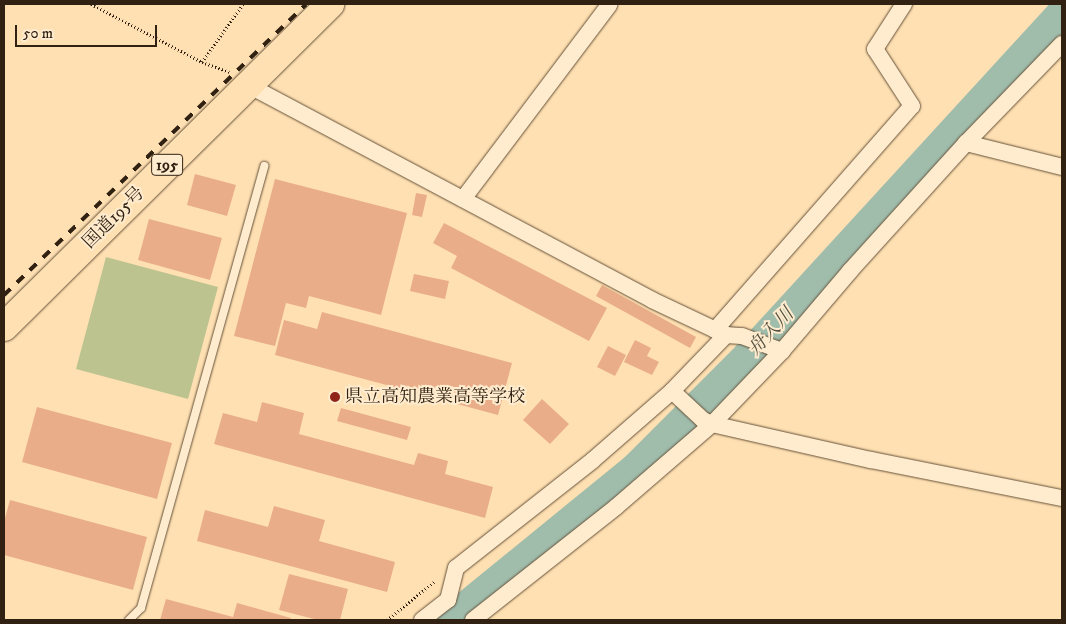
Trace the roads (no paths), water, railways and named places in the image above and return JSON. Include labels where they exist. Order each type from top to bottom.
[{"type":"highway","name":"国道195号","points":[[4,328],[330,4]]},
{"type":"street","points":[[422,620],[448,600],[456,568],[676,394],[728,334],[912,106],[875,48],[904,4]]},
{"type":"street","points":[[463,199],[609,5]]},
{"type":"street","points":[[473,620],[616,507],[707,422],[850,271],[966,143],[1062,44]]},
{"type":"street","points":[[248,85],[652,300],[728,334],[778,348]]},
{"type":"street","points":[[966,143],[1062,167]]},
{"type":"street","points":[[676,394],[707,422],[871,460],[1062,498]]},
{"type":"lane","points":[[129,620],[141,608],[264,166]]},
{"type":"waterway","name":"舟入川","points":[[452,620],[635,471],[749,357],[1062,15]]},
{"type":"railway","points":[[4,295],[306,4]]},
{"type":"place","name":"県立高知農業高等学校","points":[[335,397]]}]
